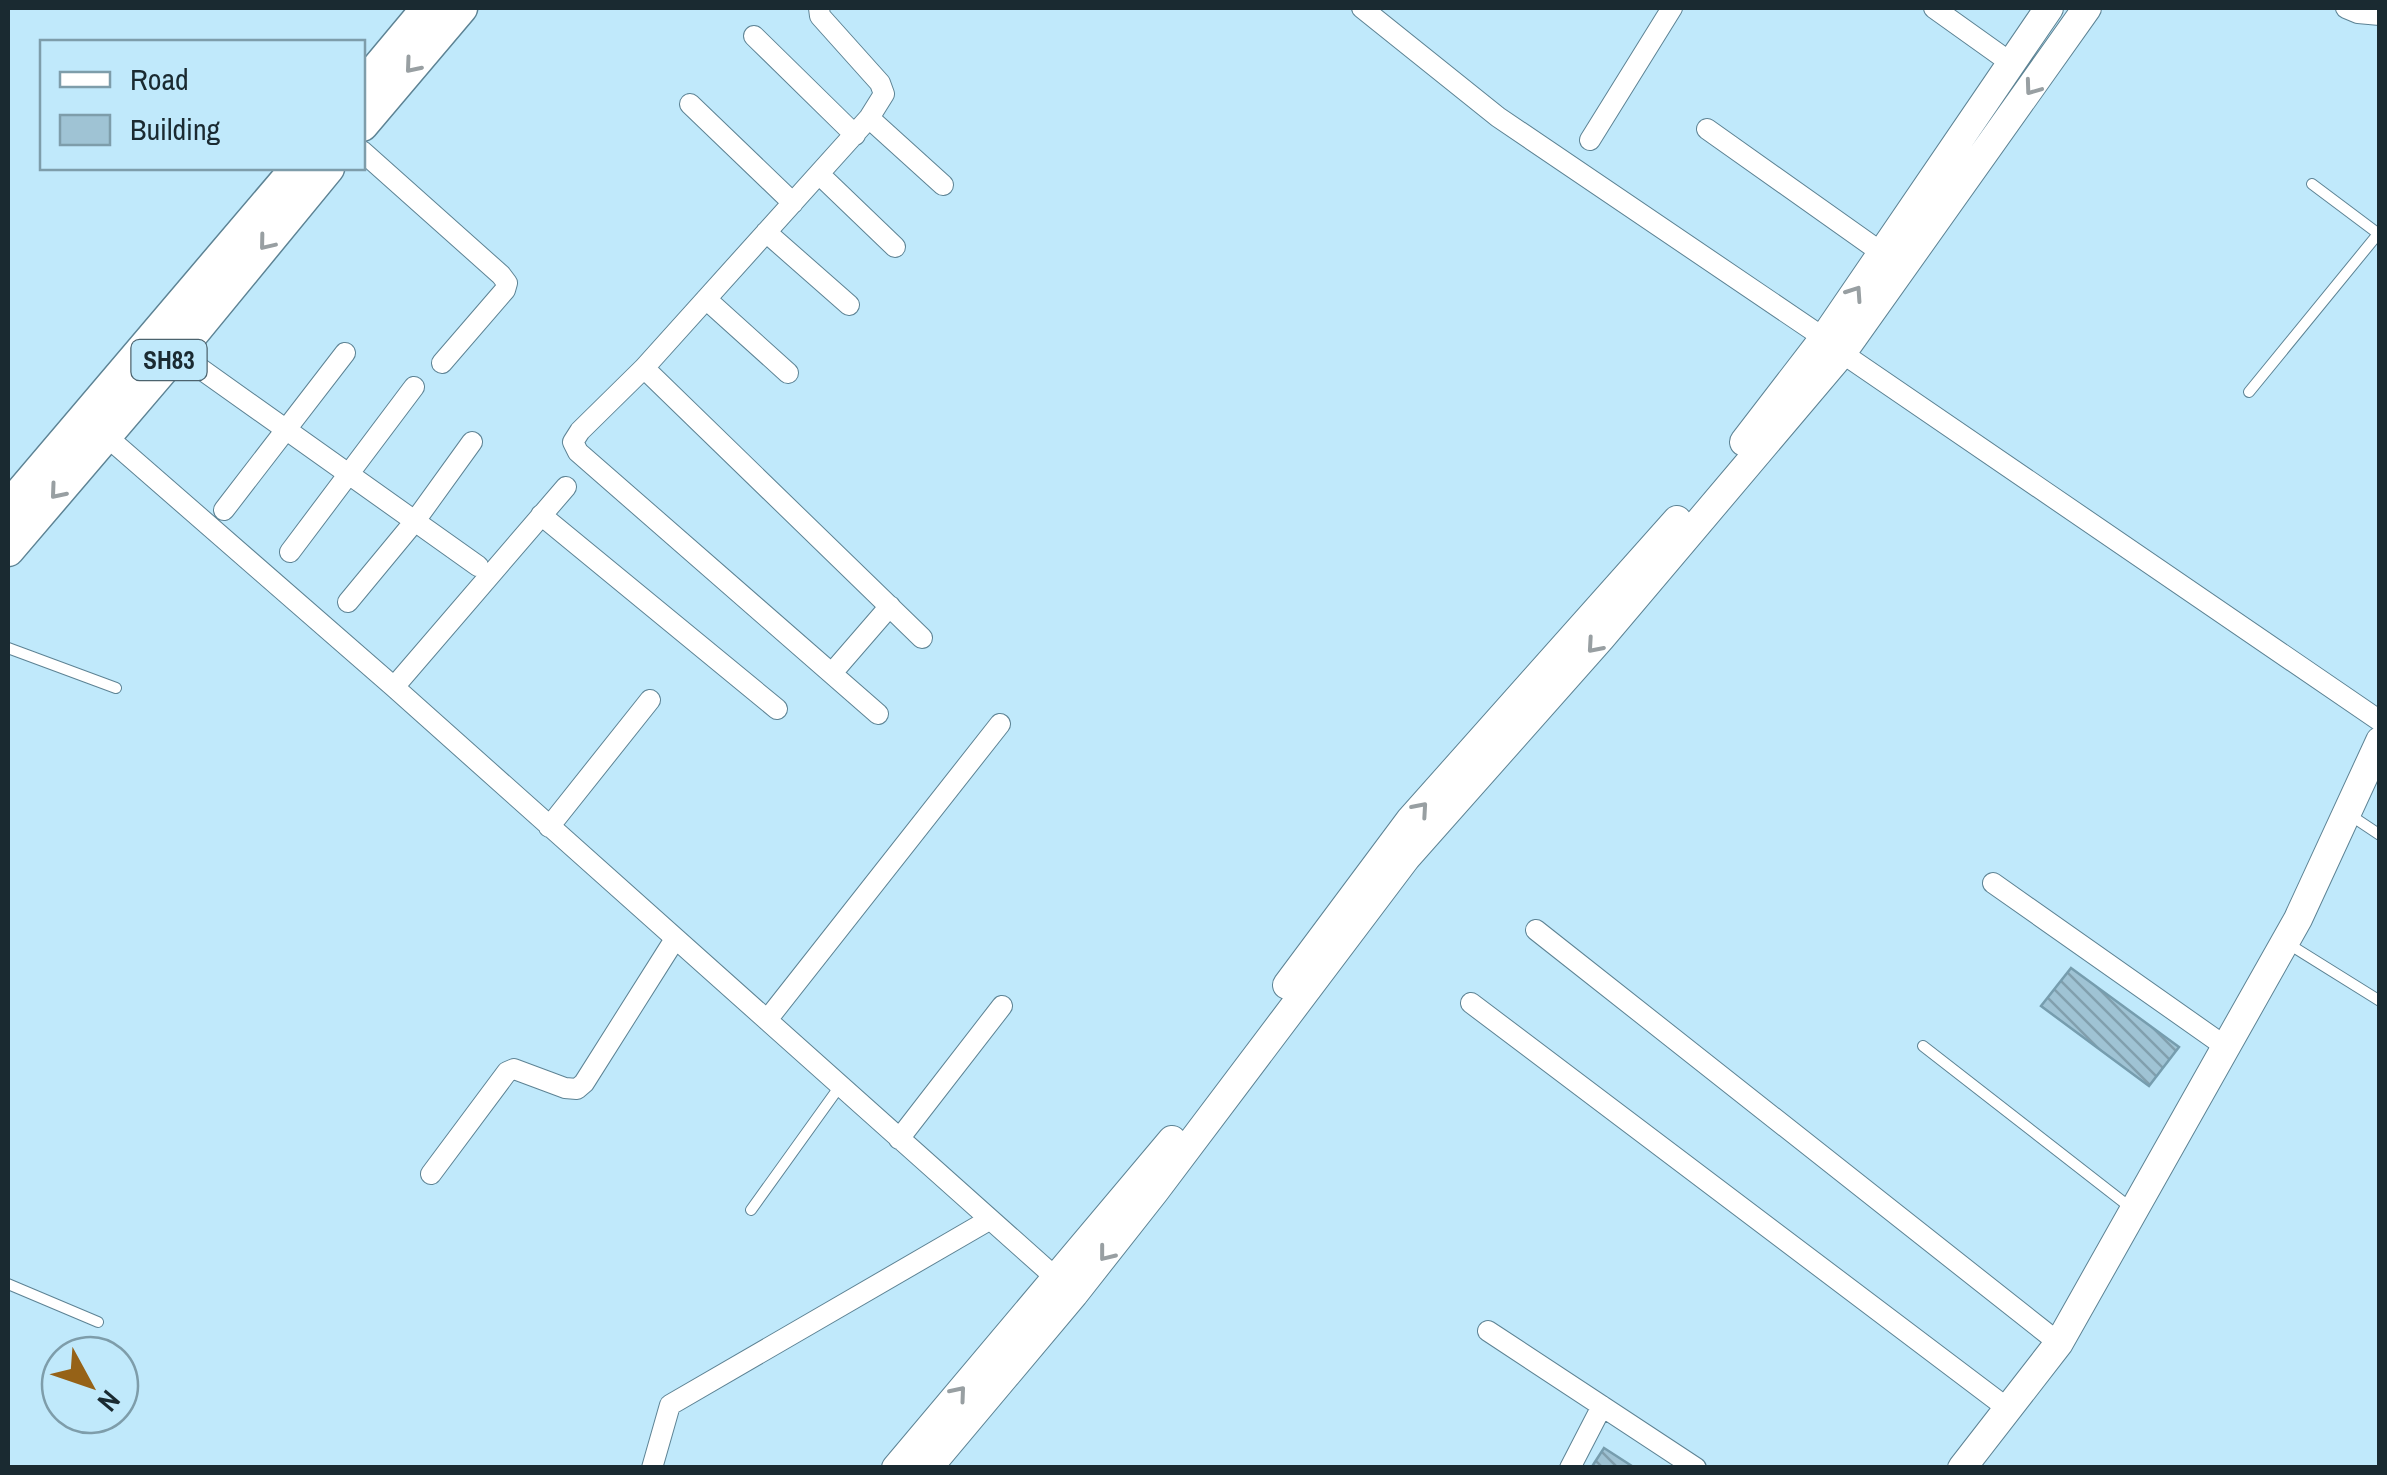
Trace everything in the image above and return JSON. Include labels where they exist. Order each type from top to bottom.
[{"type":"main road","points":[[365,84],[428,8]]},
{"type":"main road","points":[[365,121],[461,8]]},
{"type":"main road","name":"SH83","points":[[8,508],[294,170]]},
{"type":"main road","name":"SH83","points":[[8,550],[326,170]]},
{"type":"street","points":[[819,8],[820,16],[880,83],[884,94],[854,135],[572,442],[578,452],[878,714]]},
{"type":"street","points":[[1362,8],[1498,117],[2380,721]]},
{"type":"street","points":[[1590,140],[1672,8]]},
{"type":"street","points":[[1934,8],[2012,64]]},
{"type":"street","points":[[1833,346],[1882,253],[2049,8]]},
{"type":"street","points":[[896,1468],[1156,1191],[1406,858],[1601,638],[1833,346],[2088,8]]},
{"type":"street","points":[[2346,8],[2380,14]]},
{"type":"street","points":[[754,36],[854,135]]},
{"type":"street","points":[[690,104],[793,203]]},
{"type":"street","points":[[869,118],[942,185]]},
{"type":"street","points":[[1707,128],[1882,253]]},
{"type":"street","points":[[365,154],[507,283],[442,364]]},
{"type":"street","points":[[819,174],[895,247]]},
{"type":"street","points":[[766,232],[848,304]]},
{"type":"street","points":[[706,299],[788,373]]},
{"type":"street","points":[[177,352],[478,566]]},
{"type":"street","points":[[224,510],[346,353]]},
{"type":"street","points":[[644,368],[922,638]]},
{"type":"street","points":[[290,552],[414,387]]},
{"type":"street","points":[[105,435],[394,687],[1065,1286]]},
{"type":"street","points":[[348,602],[472,442]]},
{"type":"street","points":[[394,687],[566,487]]},
{"type":"street","points":[[541,514],[776,710]]},
{"type":"street","points":[[832,673],[890,606]]},
{"type":"street","points":[[550,827],[650,700]]},
{"type":"street","points":[[766,1020],[1000,724]]},
{"type":"street","points":[[1962,1468],[2059,1343],[2298,919],[2380,741]]},
{"type":"street","points":[[1993,883],[2226,1047]]},
{"type":"street","points":[[1536,930],[2059,1343]]},
{"type":"street","points":[[431,1174],[506,1072],[514,1069],[577,1090],[584,1084],[675,939]]},
{"type":"street","points":[[1471,1003],[2007,1408]]},
{"type":"street","points":[[899,1139],[1002,1006]]},
{"type":"street","points":[[652,1468],[670,1405],[989,1220]]},
{"type":"street","points":[[928,1468],[1065,1286]]},
{"type":"street","points":[[1488,1331],[1696,1468]]},
{"type":"street","points":[[1570,1468],[1602,1406]]},
{"type":"lane","points":[[2249,392],[2379,235],[2312,184]]},
{"type":"lane","points":[[8,648],[116,688]]},
{"type":"lane","points":[[2347,813],[2380,835]]},
{"type":"lane","points":[[2285,942],[2380,1001]]},
{"type":"lane","points":[[1922,1046],[2133,1210]]},
{"type":"lane","points":[[751,1210],[840,1086]]},
{"type":"lane","points":[[8,1284],[98,1322]]},
{"type":"building","points":[[2071,968],[2179,1047],[2149,1086],[2041,1006]]},
{"type":"building","points":[[1604,1448],[1635,1468],[1591,1468]]}]
